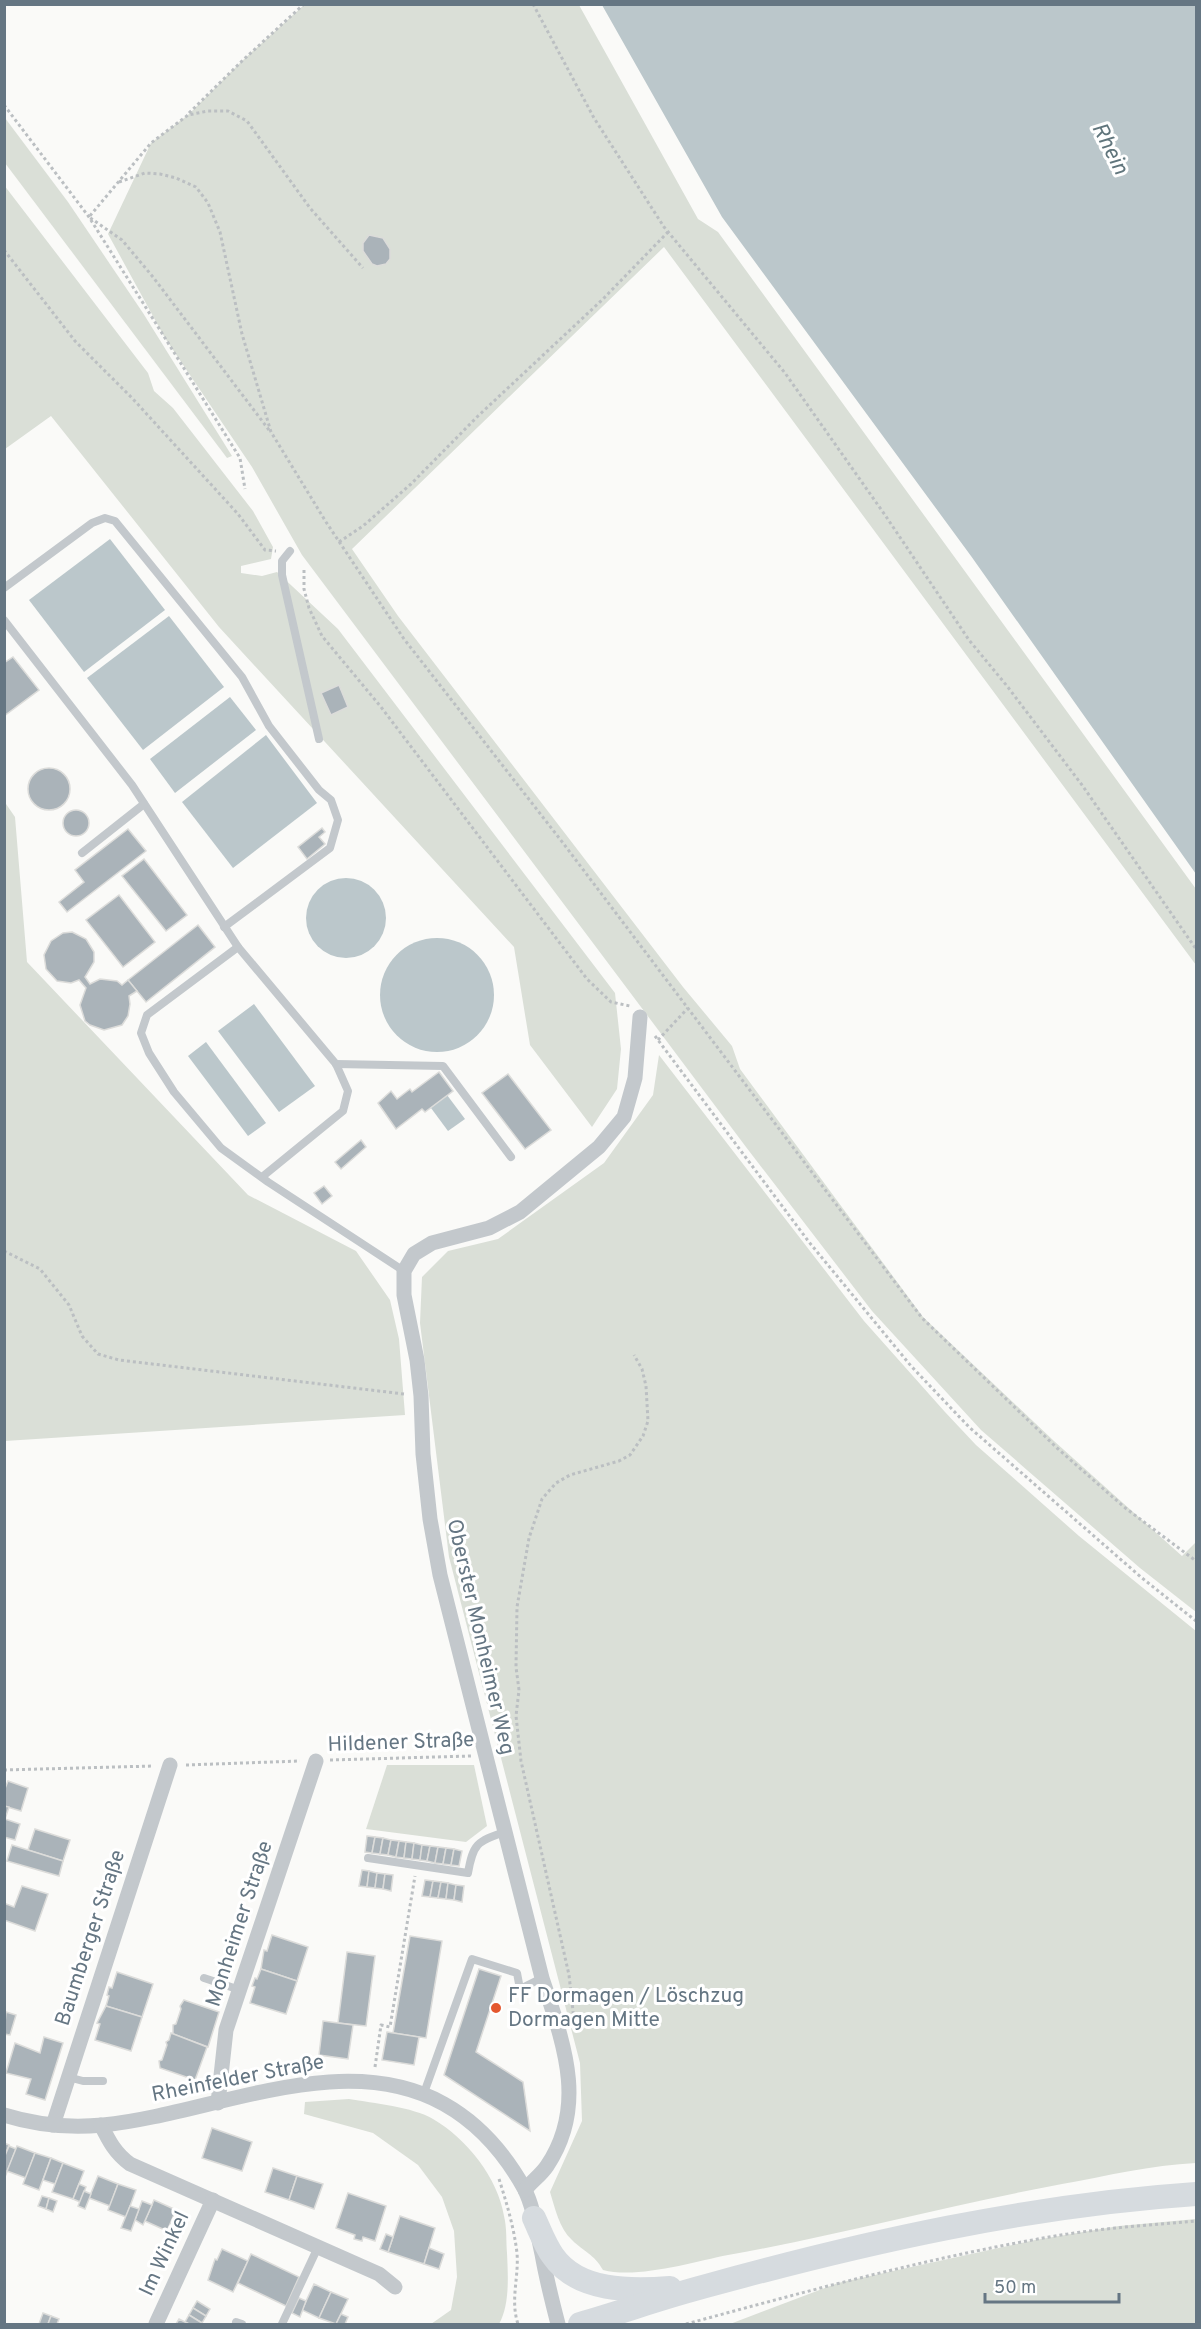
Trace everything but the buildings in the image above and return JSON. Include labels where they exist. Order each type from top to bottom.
[{"type":"main road","points":[[580,2325],[705,2286],[880,2242],[1006,2216],[1163,2196],[1197,2194]]},
{"type":"main road","points":[[534,2218],[553,2256],[563,2267],[586,2281],[625,2289],[705,2286]]},
{"type":"street","points":[[404,1271],[414,1254],[432,1243],[489,1228],[520,1212],[599,1147],[624,1117],[635,1078],[636,1012]]},
{"type":"street","name":"Oberster Monheimer Weg","points":[[404,1271],[404,1295],[421,1396],[423,1454],[430,1519],[443,1585],[542,1978],[568,2069],[569,2104],[562,2139],[546,2168],[525,2190]]},
{"type":"street","name":"Monheimer Straße","points":[[218,2103],[226,2030],[316,1761]]},
{"type":"street","name":"Baumberger Straße","points":[[53,2125],[170,1765]]},
{"type":"street","name":"Rheinfelder Straße","points":[[4,2115],[53,2125],[102,2125],[309,2083],[356,2080],[395,2085],[424,2093],[465,2116],[505,2159],[525,2190],[534,2218],[558,2325]]},
{"type":"street","points":[[102,2125],[111,2146],[130,2164],[379,2274],[395,2287]]},
{"type":"street","name":"Im Winkel","points":[[156,2325],[213,2200]]},
{"type":"lane","points":[[4,588],[92,523],[105,518],[116,521],[242,677],[269,726],[319,790],[331,800],[338,820],[330,848],[224,927]]},
{"type":"lane","points":[[290,551],[282,561],[282,575],[319,740]]},
{"type":"lane","points":[[4,620],[144,804],[238,947],[336,1065],[348,1091],[343,1111],[262,1177]]},
{"type":"lane","points":[[82,853],[144,804]]},
{"type":"lane","points":[[238,947],[147,1015],[141,1033],[148,1053],[174,1092],[221,1148],[404,1271]]},
{"type":"lane","points":[[336,1065],[443,1066],[511,1157]]},
{"type":"lane","points":[[368,1858],[468,1873],[471,1854],[476,1846],[483,1840],[505,1832]]},
{"type":"lane","points":[[424,2093],[472,1959],[517,1973],[520,1989],[542,1978]]},
{"type":"lane","points":[[204,1978],[240,1990]]},
{"type":"lane","points":[[68,2077],[83,2081],[103,2081]]},
{"type":"lane","points":[[282,2325],[318,2247]]},
{"type":"path","points":[[89,217],[151,143],[188,115],[304,4]]},
{"type":"path","points":[[533,4],[594,118],[643,197],[668,232],[785,373],[969,640],[1082,785],[1197,949]]},
{"type":"path","points":[[4,105],[89,217],[240,458],[245,489]]},
{"type":"path","points":[[188,115],[208,111],[228,111],[247,121],[310,208],[363,268]]},
{"type":"path","points":[[119,182],[144,173],[160,174],[196,187],[208,203],[220,232],[242,334],[271,432]]},
{"type":"path","points":[[89,217],[122,240],[147,269],[271,432],[339,542],[404,639],[688,1008],[922,1318],[1057,1448],[1124,1507],[1197,1561]]},
{"type":"path","points":[[339,542],[363,526],[411,484],[478,416],[603,300],[668,232]]},
{"type":"path","points":[[4,250],[75,341],[133,399],[230,505],[265,550],[290,551]]},
{"type":"path","points":[[303,570],[304,589],[309,608],[322,636],[381,706],[587,979],[611,1002],[636,1012],[816,1251],[911,1366],[978,1435],[1142,1578],[1197,1621]]},
{"type":"path","points":[[658,1040],[688,1008]]},
{"type":"path","points":[[4,1251],[40,1269],[69,1305],[82,1336],[98,1354],[119,1360],[421,1396]]},
{"type":"path","points":[[574,2029],[569,1975],[521,1761],[516,1716],[519,1690],[516,1667],[517,1607],[529,1538],[542,1499],[556,1483],[570,1475],[619,1461],[630,1455],[644,1436],[648,1421],[646,1386],[642,1369],[634,1355]]},
{"type":"path","name":"Hildener Straße","points":[[316,1761],[486,1756]]},
{"type":"path","points":[[373,2082],[381,2025],[390,2026],[416,1866]]},
{"type":"path","points":[[497,2173],[509,2212],[517,2255],[513,2305],[518,2325]]},
{"type":"path","points":[[686,2325],[804,2292],[970,2252],[1057,2236],[1197,2221]]},
{"type":"shaded area","points":[[304,5],[579,5],[698,219],[718,232],[1196,889],[1196,965],[664,247],[352,549],[398,616],[683,987],[732,1046],[740,1069],[923,1317],[1054,1441],[1182,1556],[1196,1542],[1196,1612],[1140,1568],[981,1430],[872,1311],[746,1147],[302,555],[252,467],[165,338],[108,234],[151,143],[188,115],[242,61]]},
{"type":"shaded area","points":[[5,118],[68,202],[143,313],[232,456],[227,458],[5,163]]},
{"type":"shaded area","points":[[4,185],[148,373],[154,391],[173,408],[253,511],[273,547],[271,559],[241,566],[241,573],[262,576],[277,572],[338,629],[615,993],[621,1049],[617,1089],[592,1127],[530,1045],[514,947],[219,627],[51,416],[5,449]]},
{"type":"shaded area","points":[[4,801],[15,817],[27,962],[248,1195],[356,1251],[390,1300],[399,1339],[405,1415],[5,1441]]},
{"type":"shaded area","points":[[659,1055],[864,1321],[945,1412],[976,1445],[1079,1536],[1196,1631],[1196,2163],[1146,2168],[1020,2192],[648,2271],[603,2270],[576,2244],[561,2224],[550,2192],[582,2121],[580,2063],[449,1557],[420,1323],[422,1277],[448,1251],[498,1239],[604,1163],[653,1095]]},
{"type":"shaded area","points":[[387,1765],[474,1765],[487,1826],[466,1842],[366,1829]]},
{"type":"shaded area","points":[[349,2099],[404,2108],[433,2119],[446,2127],[469,2148],[488,2174],[501,2202],[506,2230],[508,2290],[503,2316],[499,2324],[431,2324],[451,2310],[457,2277],[454,2231],[442,2197],[418,2165],[373,2133],[304,2114],[305,2102]]},
{"type":"shaded area","points":[[1196,2219],[1196,2324],[730,2324],[838,2283],[1035,2240],[1119,2226]]},
{"type":"water","name":"Rhein","points":[[602,5],[1196,5],[1196,874],[971,556],[722,217]]},
{"type":"water","points":[[110,539],[165,610],[84,672],[29,600]]},
{"type":"water","points":[[169,616],[224,687],[143,750],[87,678]]},
{"type":"water","points":[[230,697],[256,730],[175,793],[150,759]]},
{"type":"water","points":[[266,735],[317,803],[233,868],[182,802]]},
{"type":"water","points":[[338,878],[354,878],[375,889],[386,910],[386,926],[375,947],[354,958],[338,958],[324,952],[312,940],[306,926],[306,910],[312,896],[324,884]]},
{"type":"water","points":[[437,938],[459,942],[478,954],[490,973],[494,995],[490,1017],[478,1036],[459,1048],[437,1052],[415,1048],[396,1036],[384,1017],[380,995],[384,973],[396,954],[415,942]]},
{"type":"water","points":[[254,1004],[315,1086],[279,1112],[218,1031]]},
{"type":"water","points":[[206,1042],[266,1123],[248,1136],[188,1056]]},
{"type":"water","points":[[447,1095],[465,1119],[448,1131],[431,1108]]},
{"type":"place","name":"FF Dormagen / Löschzug Dormagen Mitte","points":[[496,2008]]}]
